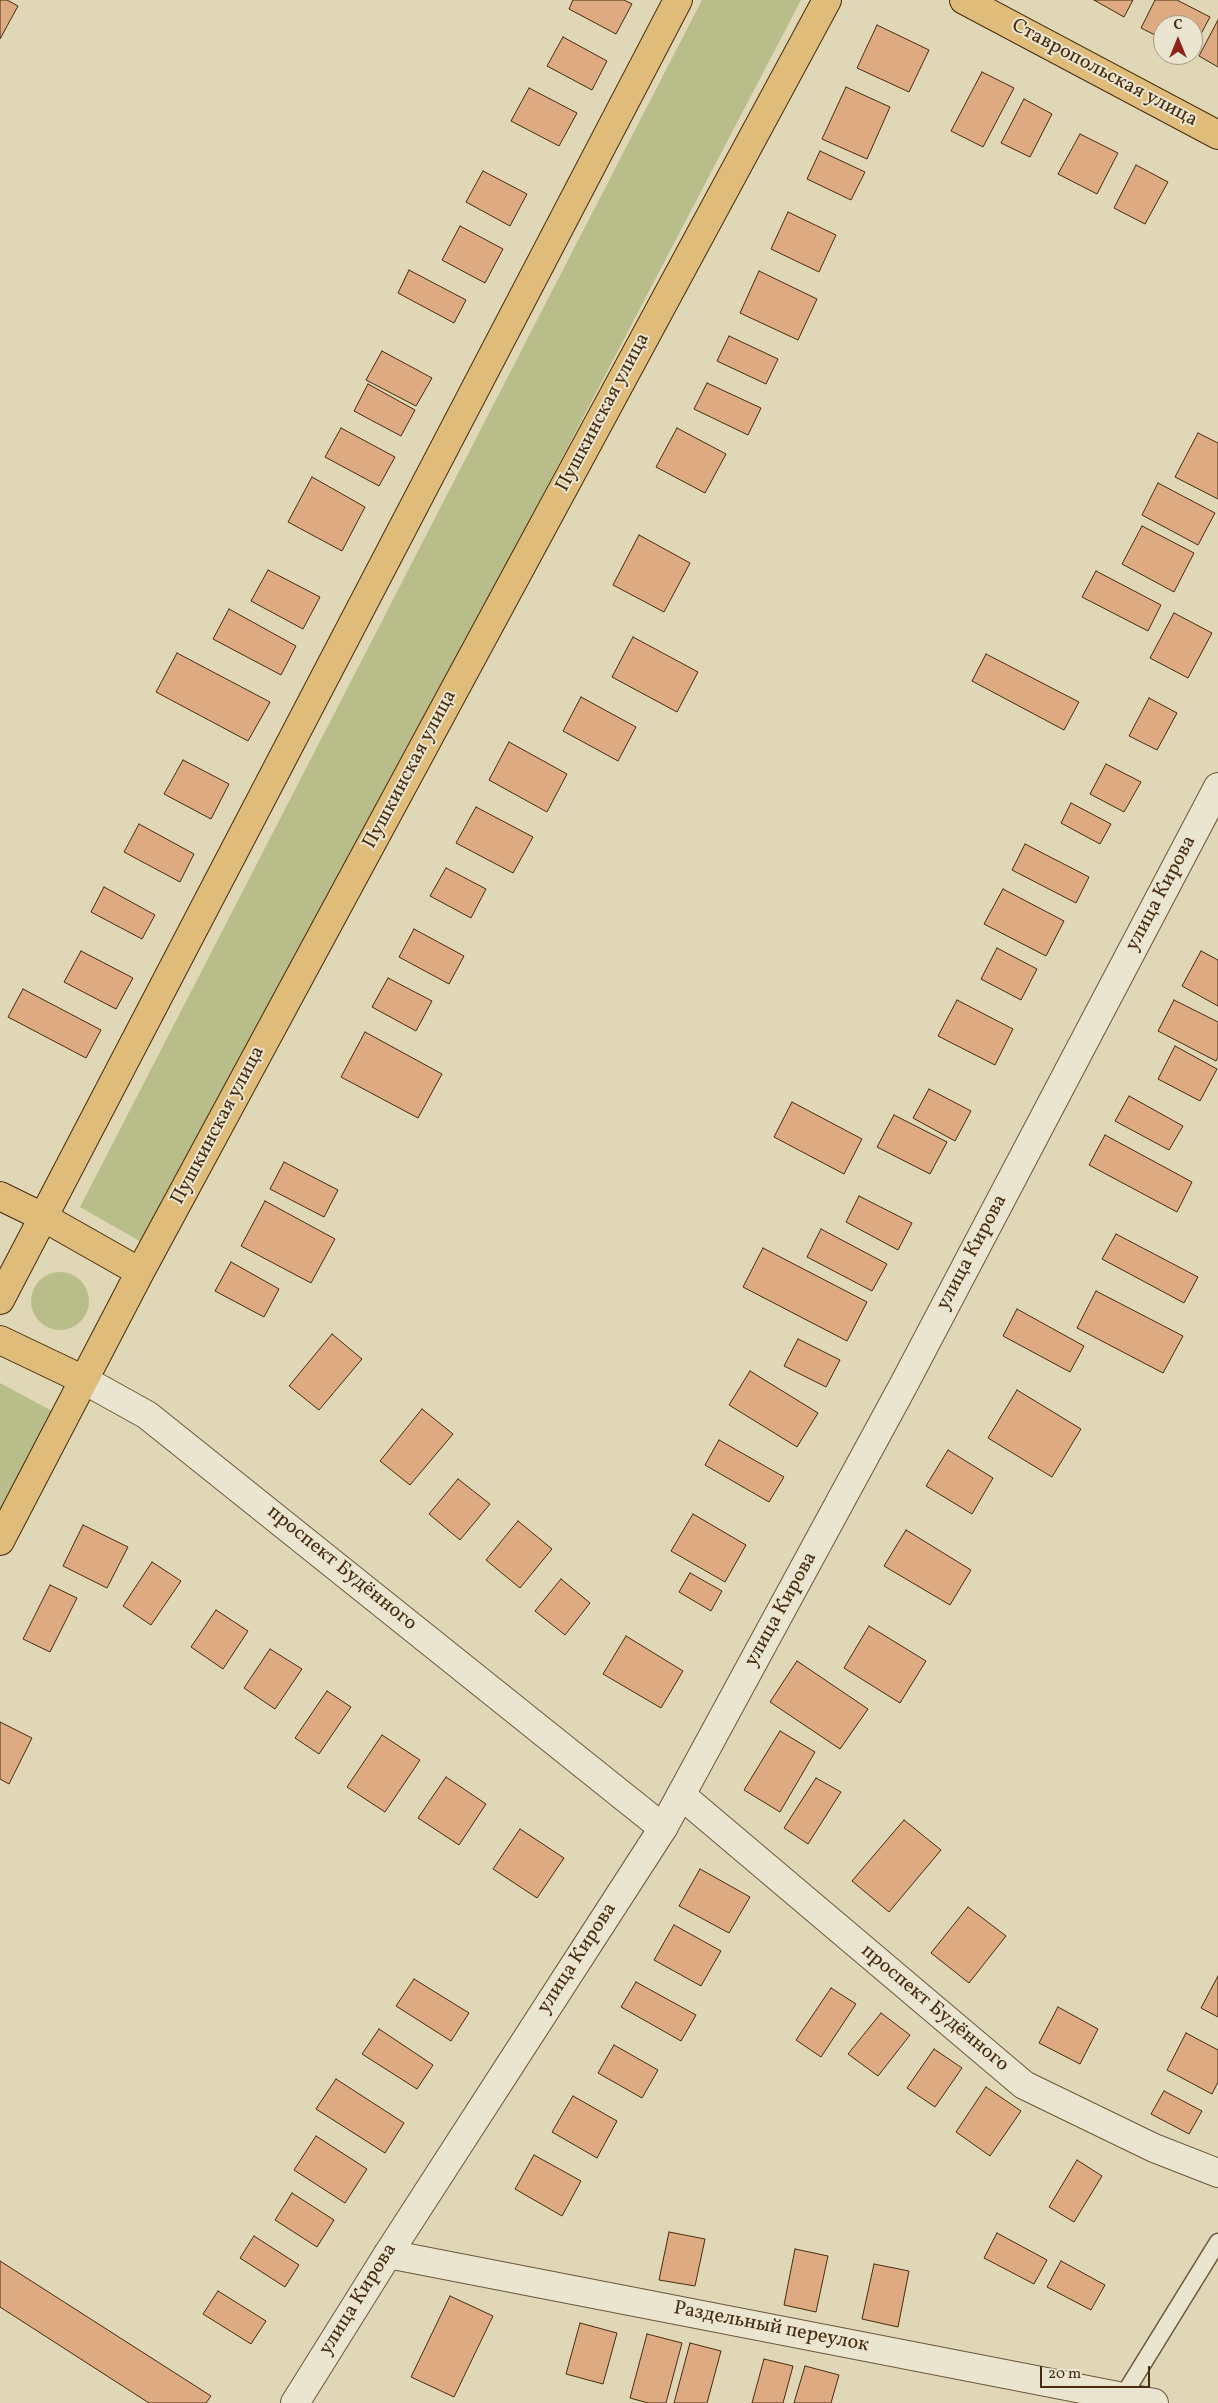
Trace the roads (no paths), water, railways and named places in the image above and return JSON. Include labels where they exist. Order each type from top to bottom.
[{"type":"main road","points":[[0,1300],[678,0]]},
{"type":"main road","name":"Пушкинская улица","points":[[0,1541],[140,1272],[827,0]]},
{"type":"main road","name":"Ставропольская улица","points":[[964,0],[1218,135]]},
{"type":"main road","points":[[0,1196],[43,1217],[140,1272]]},
{"type":"main road","name":"проспект Будённого","points":[[0,1340],[84,1380]]},
{"type":"street","name":"улица Кирова","points":[[295,2403],[388,2254],[663,1828],[903,1386],[1218,787]]},
{"type":"street","name":"проспект Будённого","points":[[84,1380],[148,1415],[663,1828]]},
{"type":"street","name":"проспект Будённого","points":[[681,1795],[1024,2085],[1154,2148],[1218,2173]]},
{"type":"street","name":"Раздельный переулок","points":[[388,2254],[1154,2403]]},
{"type":"lane","points":[[1123,2396],[1218,2242]]}]
